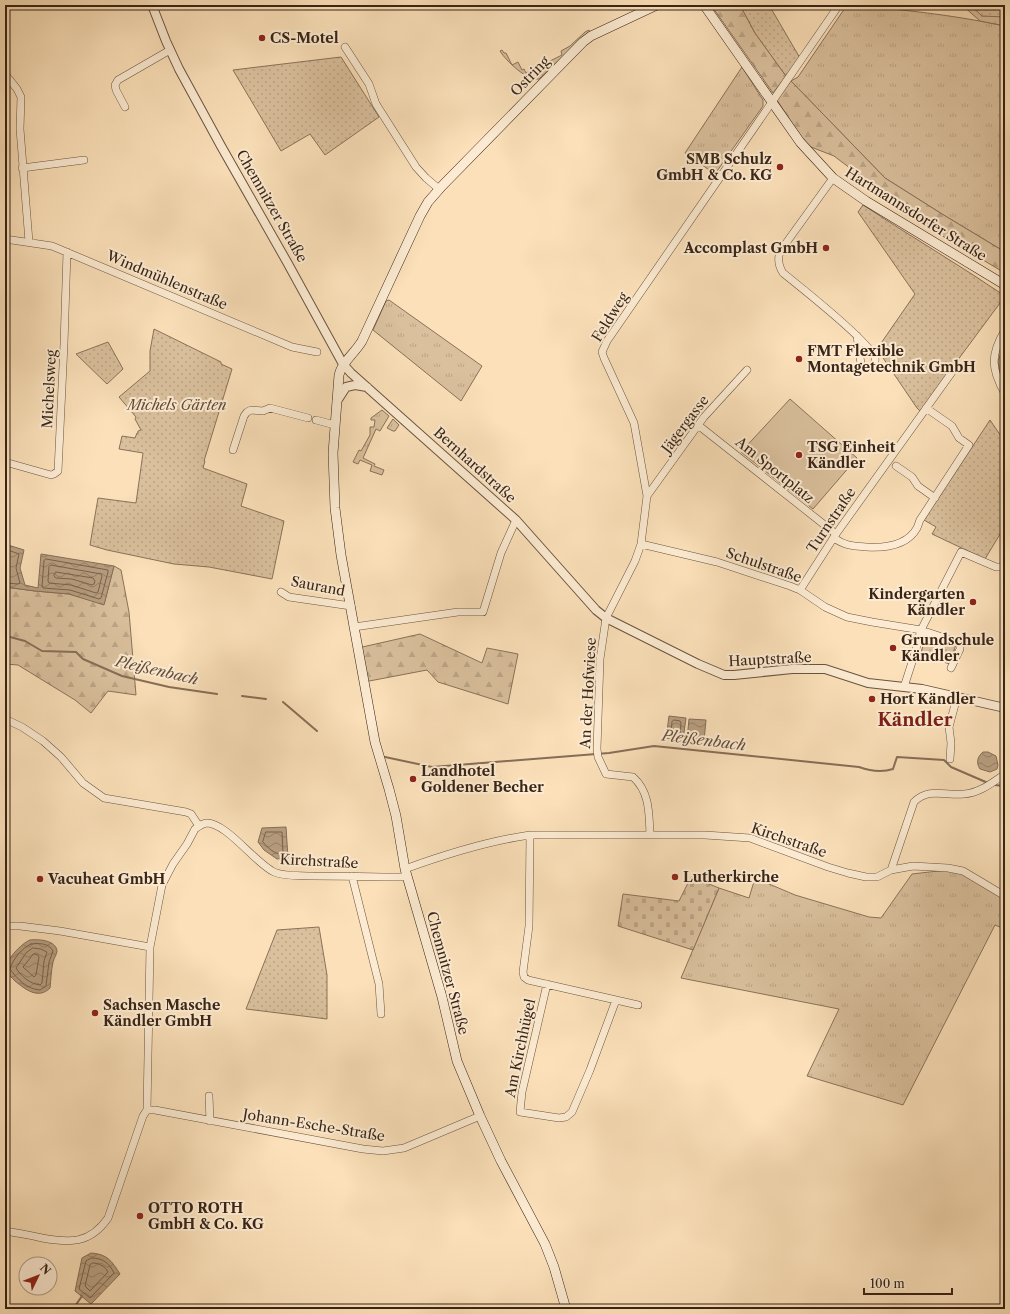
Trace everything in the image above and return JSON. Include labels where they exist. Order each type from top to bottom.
[{"type":"main road","name":"Ostring","points":[[343,364],[354,353],[362,341],[420,216],[428,202],[439,189],[583,42],[591,36],[657,5]]},
{"type":"main road","name":"Hartmannsdorfer Straße","points":[[704,5],[800,142],[832,178],[866,201],[1005,286]]},
{"type":"main road","name":"Chemnitzer Straße","points":[[343,364],[339,376],[333,453],[335,508],[341,555],[375,742],[396,816],[406,872],[442,997],[457,1061],[480,1116],[508,1174],[545,1244],[554,1267],[566,1309]]},
{"type":"street","name":"Chemnitzer Straße","points":[[152,5],[170,50],[203,114],[290,266],[343,364]]},
{"type":"street","points":[[772,102],[839,5]]},
{"type":"street","points":[[345,47],[369,84],[376,104],[416,168],[439,189]]},
{"type":"street","points":[[125,107],[116,90],[115,85],[118,80],[170,50]]},
{"type":"street","points":[[5,74],[17,89],[21,97],[20,129],[22,168],[29,242]]},
{"type":"street","name":"Feldweg","points":[[606,618],[635,561],[641,544],[647,496],[634,423],[606,366],[602,352],[607,341],[772,102]]},
{"type":"street","points":[[22,168],[84,160]]},
{"type":"street","points":[[832,178],[781,250],[778,264],[784,273],[857,336]]},
{"type":"street","name":"Windmühlenstraße","points":[[5,239],[52,246],[292,347],[317,352]]},
{"type":"street","name":"Michelsweg","points":[[5,462],[51,475],[56,473],[59,468],[67,252]]},
{"type":"street","points":[[1005,330],[998,343],[994,363],[996,377],[1005,394]]},
{"type":"street","name":"Bernhardstraße","points":[[343,364],[516,520],[501,553],[483,612],[458,612],[354,627]]},
{"type":"street","name":"Turnstraße","points":[[800,590],[835,536],[954,368]]},
{"type":"street","name":"Jägergasse","points":[[647,496],[698,425],[747,370]]},
{"type":"street","points":[[337,401],[346,387],[355,385],[367,387]]},
{"type":"street","points":[[233,450],[246,412],[251,410],[263,411],[270,408],[308,418]]},
{"type":"street","points":[[896,466],[912,477],[918,486],[935,498],[969,445],[959,438],[952,426],[926,408]]},
{"type":"street","points":[[316,420],[335,425]]},
{"type":"street","name":"Am Sportplatz","points":[[698,425],[835,536],[841,543],[849,545],[887,547],[904,541],[914,532],[920,520],[935,498]]},
{"type":"street","name":"Hauptstraße","points":[[516,520],[584,598],[606,618],[698,664],[724,675],[812,668],[834,672],[868,683],[922,689],[1005,708]]},
{"type":"street","name":"Schulstraße","points":[[641,544],[717,562],[790,586],[800,590],[825,607],[847,616],[872,622],[921,630],[957,642],[960,645],[960,649],[951,668]]},
{"type":"street","points":[[904,687],[921,630],[961,552],[996,568],[1005,565]]},
{"type":"street","name":"Saurand","points":[[281,592],[289,597],[351,606]]},
{"type":"street","name":"An der Hofwiese","points":[[606,618],[600,659],[598,757],[606,774],[633,777],[642,786],[648,801],[650,835]]},
{"type":"street","points":[[950,759],[951,743],[949,727],[957,697]]},
{"type":"street","points":[[5,719],[22,727],[43,741],[60,757],[83,783],[104,798],[186,812],[191,814],[199,826],[193,831],[187,844],[173,864],[162,885],[150,947],[146,1014],[147,1110],[143,1116],[110,1212],[103,1225],[98,1230],[88,1237],[74,1241],[57,1240],[5,1231]]},
{"type":"street","points":[[891,870],[914,802],[920,797],[934,793],[965,794],[984,788],[1005,774]]},
{"type":"street","name":"Kirchstraße","points":[[199,826],[207,823],[217,826],[230,834],[265,867],[276,873],[288,875],[402,877],[406,872],[435,858],[499,841],[530,835],[705,835],[750,838],[828,867],[866,877],[877,877],[891,870],[913,866],[948,868],[962,871],[1005,896]]},
{"type":"street","name":"Am Kirchhügel","points":[[530,835],[529,926],[523,972],[524,977],[528,980],[638,1004]]},
{"type":"street","points":[[352,876],[379,984],[381,1014]]},
{"type":"street","points":[[5,926],[20,926],[76,932],[92,938],[150,947]]},
{"type":"street","name":"Am Kirchhügel","points":[[547,984],[522,1092],[520,1112],[559,1118],[566,1117],[572,1112],[590,1070],[616,1000]]},
{"type":"street","points":[[209,1096],[210,1120]]},
{"type":"street","name":"Johann-Esche-Straße","points":[[147,1110],[155,1110],[363,1149],[383,1151],[392,1151],[416,1143],[480,1116]]},
{"type":"green space","points":[[711,5],[740,5],[755,33],[786,76],[773,93]]},
{"type":"green space","points":[[740,5],[769,5],[800,58],[786,76],[755,33]]},
{"type":"green space","points":[[847,5],[926,13],[1005,26],[1005,252],[885,178],[791,81],[798,77]]},
{"type":"green space","points":[[962,5],[1005,5],[1005,26],[980,21]]},
{"type":"green space","points":[[970,5],[1005,5],[1005,17],[982,16]]},
{"type":"green space","points":[[589,30],[590,32],[539,79],[534,79],[523,74],[512,65],[518,62],[522,70],[524,69],[526,73],[562,55],[561,51],[570,46],[585,32]]},
{"type":"green space","points":[[502,50],[506,53],[512,65],[500,51]]},
{"type":"green space","points":[[341,57],[379,117],[325,155],[310,134],[281,151],[233,70]]},
{"type":"green space","points":[[742,67],[763,100],[763,106],[715,174],[685,153]]},
{"type":"green space","points":[[791,81],[885,178],[1005,252],[1005,273],[929,228],[834,156],[806,145],[777,100]]},
{"type":"green space","points":[[863,205],[1005,296],[920,411],[877,349],[915,294],[858,212]]},
{"type":"green space","points":[[389,300],[482,366],[461,401],[373,330],[386,301]]},
{"type":"green space","name":"Michels Gärten","points":[[154,329],[221,362],[221,364],[232,369],[203,468],[247,484],[241,506],[284,521],[272,579],[209,567],[174,564],[90,545],[98,498],[136,503],[143,453],[119,449],[122,436],[135,438],[138,431],[141,430],[135,419],[136,417],[119,397],[150,371],[150,351]]},
{"type":"green space","name":"Michels Gärten","points":[[108,342],[123,369],[107,384],[76,354]]},
{"type":"green space","points":[[1005,342],[1005,387],[1001,380],[998,361]]},
{"type":"green space","name":"TSG Einheit Kändler","points":[[790,399],[857,458],[813,509],[741,452]]},
{"type":"green space","points":[[382,410],[389,416],[380,431],[376,429],[363,458],[375,464],[374,466],[384,470],[382,475],[370,471],[372,465],[360,460],[358,464],[353,462],[359,450],[361,451],[370,435],[370,427],[374,427],[375,420],[371,420],[371,418]]},
{"type":"green space","points":[[393,419],[399,425],[395,431],[387,428]]},
{"type":"green space","points":[[990,420],[1005,442],[1005,526],[985,559],[932,534],[936,527],[924,520]]},
{"type":"green space","points":[[114,566],[121,570],[129,612],[136,695],[108,691],[91,713],[75,700],[18,665],[5,664],[5,587],[69,594],[104,604]]},
{"type":"green space","points":[[420,634],[482,663],[487,648],[518,654],[508,704],[438,682],[427,670],[364,682],[358,648]]},
{"type":"green space","points":[[927,634],[956,644],[950,664],[920,655]]},
{"type":"green space","points":[[947,870],[963,874],[1005,899],[1005,929],[995,925],[903,1105],[807,1076],[839,1009],[681,978],[719,888],[749,898],[755,878],[795,895],[869,917],[881,918],[912,874]]},
{"type":"green space","points":[[691,877],[719,888],[693,950],[618,926],[623,894],[679,901]]},
{"type":"green space","points":[[319,927],[327,975],[327,1019],[246,1009],[277,930]]},
{"type":"water","points":[[5,544],[24,550],[20,568],[25,585],[38,588],[41,554],[114,566],[104,605],[69,594],[5,587]]},
{"type":"water","points":[[669,716],[686,718],[683,740],[666,738]]},
{"type":"water","points":[[689,719],[706,720],[704,741],[687,740]]},
{"type":"water","points":[[983,752],[988,752],[996,756],[998,765],[997,769],[990,772],[980,769],[978,760],[979,756]]},
{"type":"water","points":[[286,827],[288,858],[277,859],[264,850],[258,842],[262,828]]},
{"type":"water","points":[[30,940],[50,942],[56,947],[57,951],[52,965],[50,988],[41,993],[27,990],[15,981],[6,971],[7,963],[10,958],[18,949]]},
{"type":"water","points":[[91,1253],[101,1255],[108,1259],[120,1274],[91,1304],[75,1291],[82,1258]]},
{"type":"waterway","name":"Pleißenbach","points":[[5,636],[25,641],[42,651],[76,652],[83,659],[122,676],[169,687],[217,694]]},
{"type":"waterway","name":"Pleißenbach","points":[[242,696],[266,699]]},
{"type":"waterway","name":"Pleißenbach","points":[[283,702],[317,731]]},
{"type":"waterway","name":"Pleißenbach","points":[[385,757],[432,767],[609,753],[654,746],[859,767],[876,771],[893,769],[897,757],[944,760],[951,767],[988,783]]},
{"type":"waterway","name":"Pleißenbach","points":[[994,785],[1005,786]]},
{"type":"waterway","points":[[73,1309],[82,1296]]},
{"type":"place","name":"CS-Motel","points":[[262,38]]},
{"type":"place","name":"SMB Schulz GmbH & Co. KG","points":[[780,167]]},
{"type":"place","name":"Accomplast GmbH","points":[[826,248]]},
{"type":"place","name":"FMT Flexible Montagetechnik GmbH","points":[[799,359]]},
{"type":"place","name":"TSG Einheit Kändler","points":[[799,455]]},
{"type":"place","name":"Kindergarten Kändler","points":[[973,602]]},
{"type":"place","name":"Grundschule Kändler","points":[[893,648]]},
{"type":"place","name":"Hort Kändler","points":[[872,699]]},
{"type":"place","name":"Landhotel Goldener Becher","points":[[413,779]]},
{"type":"place","name":"Lutherkirche","points":[[675,877]]},
{"type":"place","name":"Vacuheat GmbH","points":[[40,879]]},
{"type":"place","name":"Sachsen Masche Kändler GmbH","points":[[95,1013]]},
{"type":"place","name":"OTTO ROTH GmbH & Co. KG","points":[[140,1216]]},
{"type":"district","name":"Kändler","points":[[915,720]]}]
